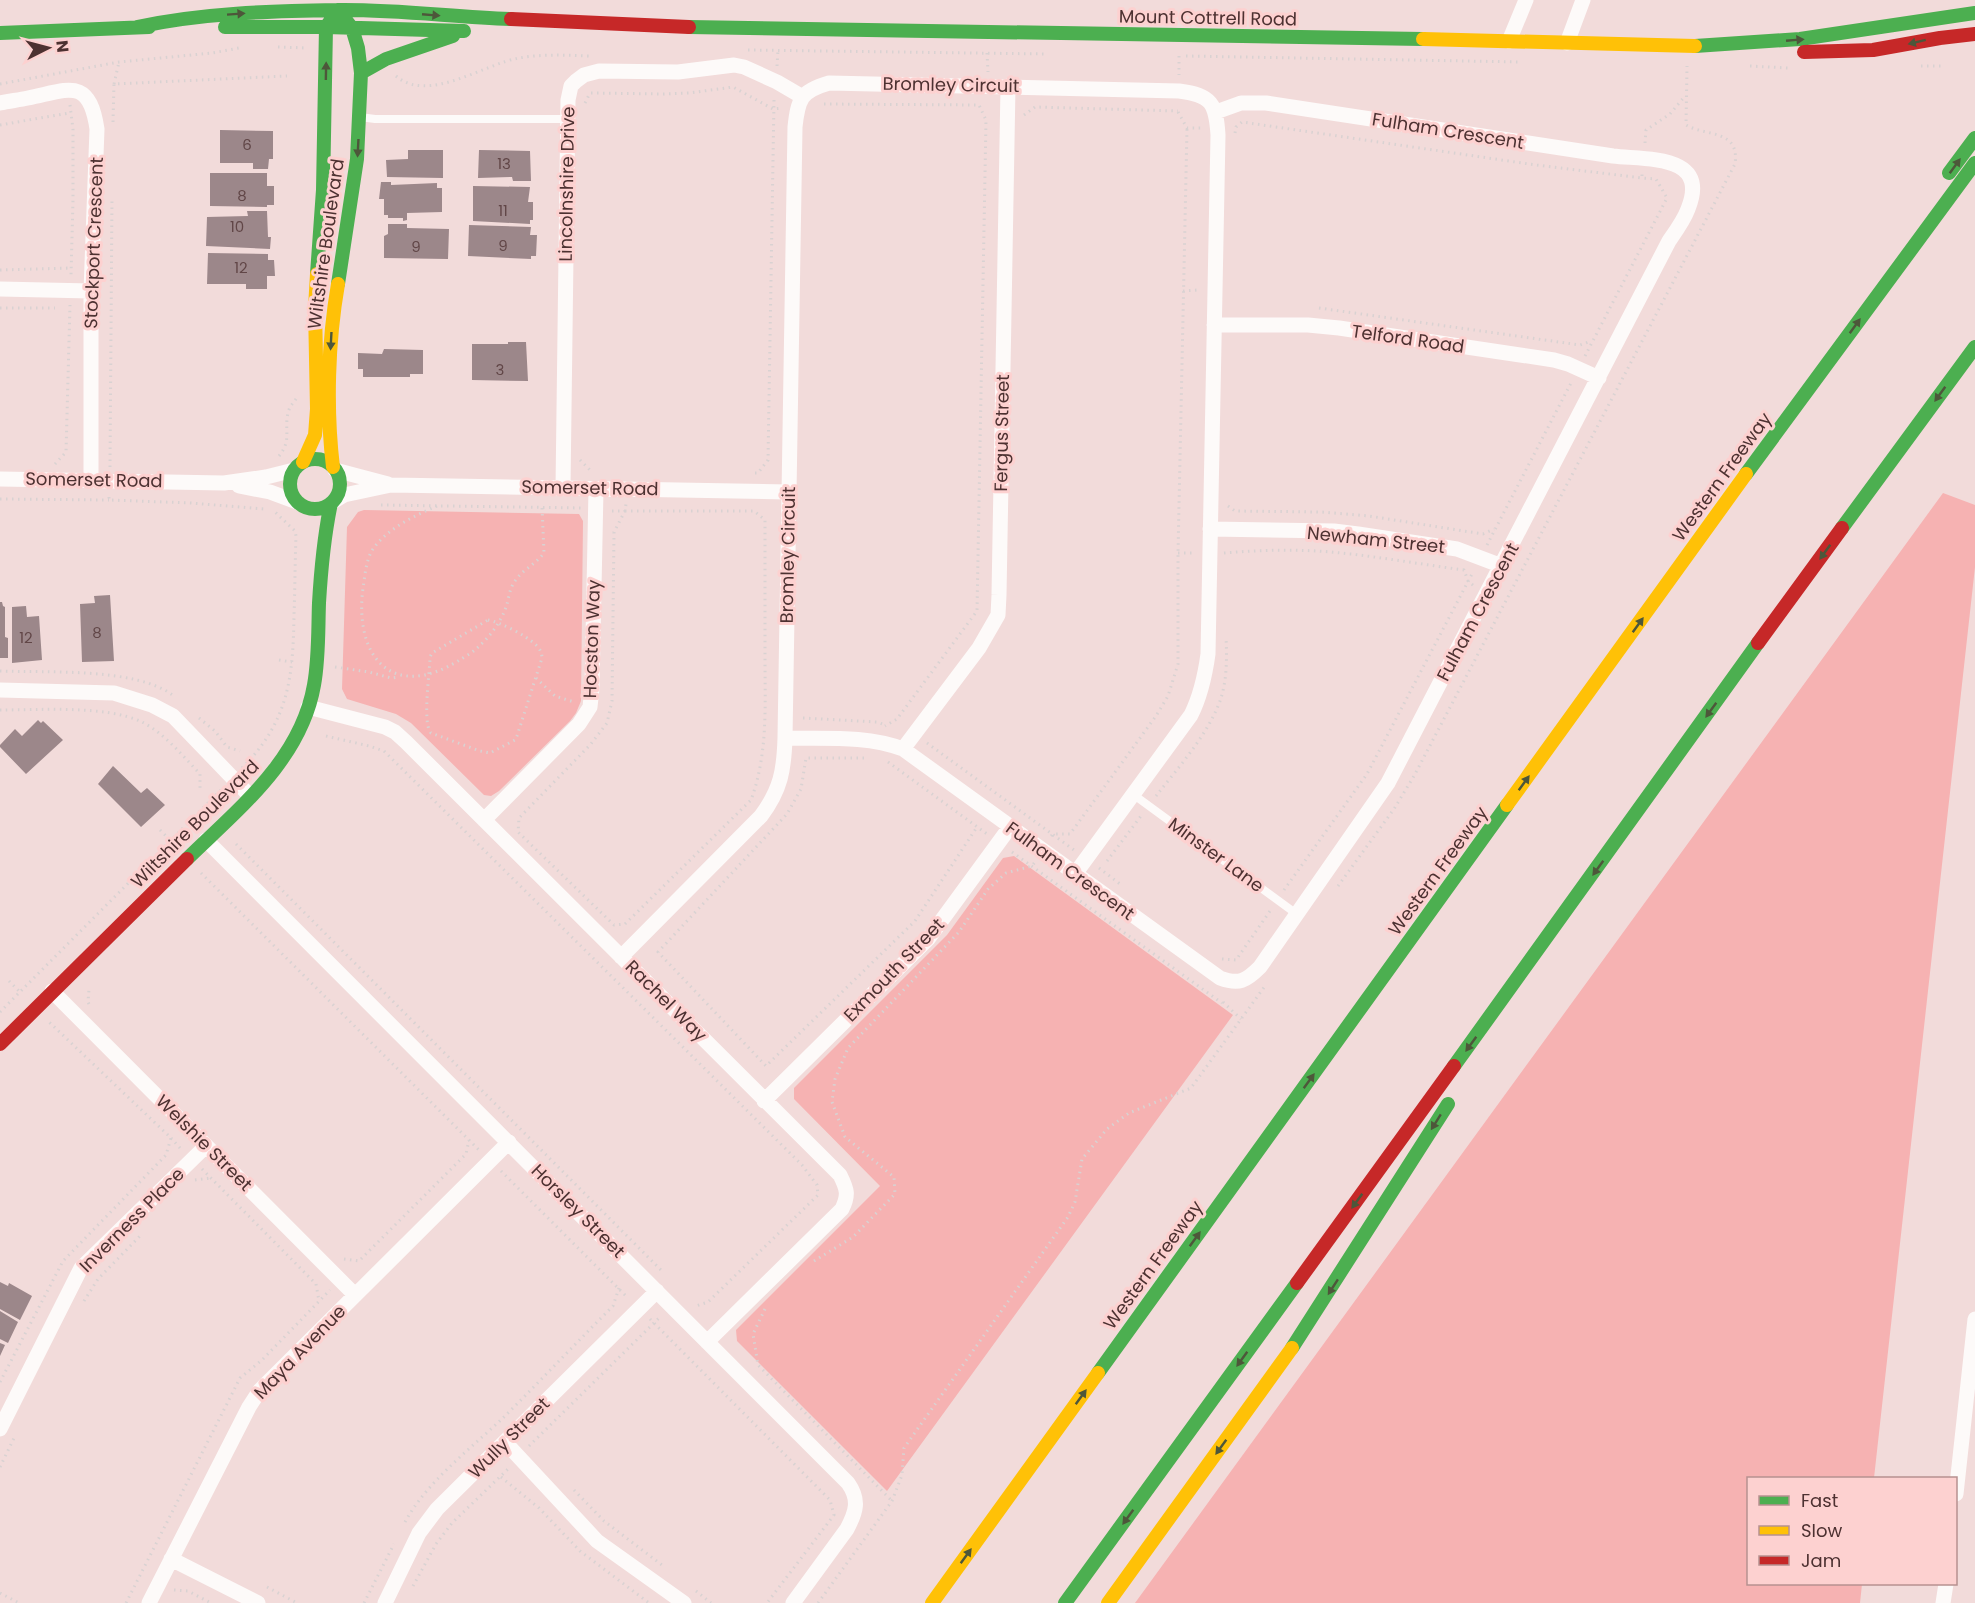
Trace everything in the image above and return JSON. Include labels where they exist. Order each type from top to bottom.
[{"type":"main road","name":"Mount Cottrell Road","points":[[137,27],[220,15],[338,10],[719,27],[1695,46]]},
{"type":"main road","points":[[326,27],[338,10],[352,28]]},
{"type":"main road","points":[[1695,46],[1800,39],[1975,13]]},
{"type":"main road","name":"Mount Cottrell Road","points":[[0,33],[137,27],[326,27],[507,32],[719,27]]},
{"type":"main road","name":"Wiltshire Boulevard","points":[[298,466],[315,435],[317,409],[315,308],[323,190],[326,27]]},
{"type":"main road","name":"Wiltshire Boulevard","points":[[334,469],[329,436],[331,328],[352,199],[362,73],[352,28]]},
{"type":"main road","points":[[362,73],[386,59],[468,31]]},
{"type":"main road","points":[[1695,46],[1755,52],[1847,52],[1882,49],[1941,37],[1975,34]]},
{"type":"main road","points":[[1941,185],[1975,138]]},
{"type":"main road","name":"Western Freeway","points":[[932,1603],[1733,492],[1975,163]]},
{"type":"main road","points":[[1733,492],[1845,317],[1900,242]]},
{"type":"main road","points":[[1065,1603],[1975,347]]},
{"type":"main road","points":[[319,459],[334,469],[340,483],[333,502],[317,510],[299,504],[290,490],[291,476],[298,466],[319,459]]},
{"type":"main road","name":"Wiltshire Boulevard","points":[[0,1044],[267,780],[283,759],[295,739],[308,707],[317,664],[320,580],[326,530],[333,502]]},
{"type":"main road","name":"Wiltshire Boulevard","points":[[299,504],[310,528],[320,580]]},
{"type":"main road","points":[[1473,1064],[1579,894]]},
{"type":"main road","points":[[1108,1603],[1292,1348],[1454,1094]]},
{"type":"street","points":[[1509,41],[1526,0]]},
{"type":"street","points":[[1567,43],[1583,0]]},
{"type":"street","name":"Lincolnshire Drive","points":[[563,488],[568,119],[571,86],[584,75],[599,71],[678,72],[734,65],[744,67],[777,82],[799,102]]},
{"type":"street","name":"Bromley Circuit","points":[[621,957],[761,816],[773,800],[780,784],[784,765],[795,127],[799,102],[814,87],[829,83],[1179,91],[1200,95],[1211,104],[1217,120]]},
{"type":"street","name":"Fergus Street","points":[[903,749],[979,648],[998,615],[1008,86]]},
{"type":"street","name":"Stockport Crescent","points":[[0,103],[58,90],[71,90],[82,93],[92,106],[97,129],[91,291],[91,480]]},
{"type":"street","name":"Fulham Crescent","points":[[785,738],[864,739],[903,749],[1220,978],[1230,982],[1239,982],[1251,977],[1298,915],[1383,791],[1690,203],[1693,186],[1687,171],[1681,166],[1666,161],[1266,103],[1241,103],[1217,120]]},
{"type":"street","points":[[1075,874],[1191,715],[1205,680],[1208,654],[1217,120]]},
{"type":"street","points":[[0,289],[91,291]]},
{"type":"street","name":"Telford Road","points":[[1214,325],[1324,326],[1554,360],[1599,378]]},
{"type":"street","name":"Somerset Road","points":[[0,479],[224,483],[266,477],[298,466]]},
{"type":"street","name":"Somerset Road","points":[[334,469],[391,485]]},
{"type":"street","name":"Somerset Road","points":[[224,483],[270,492],[299,504]]},
{"type":"street","name":"Somerset Road","points":[[333,502],[344,495],[391,485],[789,492]]},
{"type":"street","name":"Hocston Way","points":[[484,820],[579,724],[590,707],[596,489]]},
{"type":"street","name":"Newham Street","points":[[1210,529],[1342,532],[1457,549],[1502,566]]},
{"type":"street","points":[[0,690],[104,692],[135,698],[173,716],[250,796]]},
{"type":"street","name":"Rachel Way","points":[[308,707],[395,732],[840,1175],[846,1188],[847,1199],[833,1219],[707,1342]]},
{"type":"street","name":"Exmouth Street","points":[[764,1101],[928,939],[1010,827]]},
{"type":"street","name":"Horsley Street","points":[[206,840],[848,1483],[857,1503],[854,1517],[793,1603]]},
{"type":"street","name":"Welshie Street","points":[[52,991],[355,1295]]},
{"type":"street","name":"Maya Avenue","points":[[149,1603],[249,1407],[260,1390],[509,1142]]},
{"type":"street","name":"Inverness Place","points":[[0,1429],[81,1268],[206,1146]]},
{"type":"street","name":"Wully Street","points":[[384,1603],[419,1533],[436,1509],[657,1291]]},
{"type":"street","points":[[1957,1485],[1975,1319]]},
{"type":"street","points":[[504,1442],[597,1541],[684,1603]]},
{"type":"street","points":[[171,1559],[258,1603]]},
{"type":"street","points":[[1943,1603],[1946,1585]]},
{"type":"lane","points":[[360,117],[375,119],[568,119]]},
{"type":"lane","name":"Minster Lane","points":[[1134,795],[1298,915]]},
{"type":"path","points":[[0,84],[119,62],[212,53],[247,46]]},
{"type":"path","points":[[268,46],[287,49],[326,49]]},
{"type":"path","points":[[744,50],[1047,54]]},
{"type":"path","points":[[386,59],[390,69],[399,79],[406,83],[420,85],[454,81],[519,58],[551,55],[597,56]]},
{"type":"path","points":[[1179,56],[1523,62]]},
{"type":"path","points":[[113,129],[114,84],[119,62]]},
{"type":"path","points":[[1332,895],[1394,809],[1414,776],[1735,164],[1734,147],[1724,136],[1702,132],[1686,125],[1687,64]]},
{"type":"path","points":[[1743,66],[1789,68]]},
{"type":"path","points":[[1920,66],[1943,66]]},
{"type":"path","points":[[114,84],[287,76]]},
{"type":"path","points":[[570,92],[689,93],[733,87],[773,108],[799,102],[813,110],[826,102],[979,105],[987,120],[977,611],[897,719],[885,726]]},
{"type":"path","points":[[1053,834],[1070,834],[1156,716],[1168,696],[1178,664],[1178,554],[1187,128],[1178,111],[1179,91]]},
{"type":"path","points":[[583,107],[590,93]]},
{"type":"path","points":[[1642,178],[1646,130],[1670,114],[1686,95]]},
{"type":"path","points":[[1022,117],[1035,107],[1178,111]]},
{"type":"path","points":[[746,473],[758,474],[768,460],[773,108]]},
{"type":"path","points":[[0,125],[70,112]]},
{"type":"path","points":[[1187,128],[1217,120],[1236,127]]},
{"type":"path","points":[[1214,953],[1223,960],[1236,960],[1367,774],[1667,198],[1656,179],[1536,165],[1242,122],[1236,127],[1235,134]]},
{"type":"path","points":[[110,500],[113,187]]},
{"type":"path","points":[[0,270],[112,267]]},
{"type":"path","points":[[0,308],[58,308]]},
{"type":"path","points":[[580,455],[580,461],[591,472],[600,472]]},
{"type":"path","points":[[0,499],[191,503],[265,509]]},
{"type":"path","points":[[374,506],[595,508]]},
{"type":"path","points":[[402,676],[384,666],[370,650],[367,642],[362,606],[367,565],[373,549],[390,532],[404,522],[437,506]]},
{"type":"path","points":[[1228,506],[1228,530]]},
{"type":"path","points":[[279,660],[362,671],[391,678],[440,672],[477,649],[498,623],[505,610],[513,583],[544,553],[542,507]]},
{"type":"path","points":[[625,511],[754,511],[765,520],[765,709],[763,759],[751,800],[625,924],[614,925],[518,832],[519,818],[590,745],[607,723],[612,701],[614,532],[625,511]]},
{"type":"path","points":[[0,1012],[258,752],[276,723],[287,693],[292,662],[296,536],[295,531],[283,520]]},
{"type":"path","points":[[1178,554],[1265,550],[1364,555],[1464,570],[1468,581],[1487,594]]},
{"type":"path","points":[[488,620],[498,623],[535,644],[542,658],[518,736],[515,740],[490,753],[480,752],[428,730],[430,657],[432,653],[488,620]]},
{"type":"path","points":[[1101,869],[1210,722],[1221,697],[1227,660],[1226,631]]},
{"type":"path","points":[[536,678],[555,696],[590,707]]},
{"type":"path","points":[[0,710],[77,711],[121,715],[143,723],[174,747],[200,774],[200,791]]},
{"type":"path","points":[[977,827],[915,921],[766,1066],[658,952],[787,814],[801,789],[806,758],[803,717],[877,722],[929,744],[1129,890]]},
{"type":"path","points":[[326,736],[384,751],[802,1165],[817,1185],[818,1195],[708,1302],[696,1306],[684,1294],[654,1323],[452,1523],[436,1544],[409,1593]]},
{"type":"path","points":[[806,758],[871,758]]},
{"type":"path","points":[[882,758],[1222,1002],[1241,1019]]},
{"type":"path","points":[[160,831],[830,1500],[834,1515],[767,1603]]},
{"type":"path","points":[[810,1264],[853,1237],[895,1194],[894,1177],[845,1137],[832,1102],[835,1079],[848,1048],[960,932],[988,889],[1006,873],[1032,866],[1053,834]]},
{"type":"path","points":[[236,844],[669,1278]]},
{"type":"path","points":[[818,1603],[892,1501],[902,1475],[904,1448],[1068,1217],[1075,1202],[1082,1159],[1107,1128],[1129,1113],[1191,1088],[1269,981]]},
{"type":"path","points":[[1222,1002],[1230,982]]},
{"type":"path","points":[[89,989],[88,1002],[96,1011]]},
{"type":"path","points":[[53,1026],[171,1138],[316,1284],[319,1302]]},
{"type":"path","points":[[0,1382],[63,1261],[166,1155],[171,1138]]},
{"type":"path","points":[[336,1252],[345,1260],[359,1261],[466,1154],[470,1140]]},
{"type":"path","points":[[193,1180],[211,1178]]},
{"type":"path","points":[[84,1302],[98,1279],[146,1230]]},
{"type":"path","points":[[767,1305],[753,1334],[758,1365],[892,1501]]},
{"type":"path","points":[[0,1467],[16,1436]]},
{"type":"path","points":[[571,1487],[604,1521],[667,1569]]},
{"type":"path","points":[[171,1597],[186,1567]]},
{"type":"path","points":[[694,1589],[711,1603]]},
{"type":"path","points":[[174,1590],[188,1591],[211,1603]]},
{"type":"path","points":[[0,1593],[19,1603]]},
{"type":"shaded area","points":[[1943,493],[1975,505],[1975,567],[1874,1477],[1747,1477],[1747,1585],[1862,1585],[1860,1603],[1135,1603]]},
{"type":"shaded area","points":[[364,510],[579,514],[583,521],[581,701],[570,721],[499,791],[491,796],[484,795],[411,723],[396,714],[347,699],[342,689],[347,527],[358,512]]},
{"type":"shaded area","points":[[1014,856],[1233,1015],[887,1491],[737,1341],[736,1330],[880,1186],[794,1099],[794,1088],[947,935],[1003,858]]},
{"type":"building","points":[[220,130],[273,131],[273,159],[269,159],[268,169],[253,169],[253,163],[220,163]]},
{"type":"building","points":[[408,150],[443,150],[443,178],[387,177],[386,160],[408,159]]},
{"type":"building","points":[[479,150],[530,151],[531,181],[513,181],[512,177],[478,178]]},
{"type":"building","points":[[210,173],[267,173],[267,186],[274,186],[274,205],[267,205],[267,207],[210,206]]},
{"type":"building","points":[[381,182],[391,182],[391,185],[437,183],[437,188],[442,188],[442,212],[407,213],[407,220],[403,221],[403,218],[388,218],[388,215],[384,215],[384,199],[379,199]]},
{"type":"building","points":[[473,186],[530,187],[528,202],[533,202],[533,220],[530,220],[530,224],[473,221]]},
{"type":"building","points":[[247,211],[267,211],[268,237],[271,237],[270,249],[206,246],[207,217],[248,216]]},
{"type":"building","points":[[388,224],[407,224],[407,228],[449,229],[448,259],[384,258],[384,236],[388,234]]},
{"type":"building","points":[[469,225],[531,227],[530,235],[537,235],[536,256],[531,256],[531,259],[468,256]]},
{"type":"building","points":[[208,253],[268,254],[268,260],[274,260],[275,276],[267,276],[267,289],[246,289],[246,284],[207,284]]},
{"type":"building","points":[[508,342],[526,342],[528,381],[472,380],[472,344],[508,344]]},
{"type":"building","points":[[384,349],[423,350],[423,374],[410,374],[410,377],[363,377],[363,369],[358,369],[358,353],[382,354]]},
{"type":"building","points":[[110,595],[114,661],[82,662],[80,604],[95,603],[94,596]]},
{"type":"building","points":[[0,602],[5,607],[8,658],[0,658]]},
{"type":"building","points":[[26,606],[27,617],[39,616],[42,660],[12,663],[12,607]]},
{"type":"building","points":[[38,720],[41,723],[43,721],[63,740],[26,774],[0,745],[15,729],[22,736]]},
{"type":"building","points":[[113,766],[141,793],[147,788],[165,805],[141,827],[98,784]]},
{"type":"building","points":[[0,1282],[8,1286],[9,1283],[32,1296],[20,1320],[0,1309]]},
{"type":"building","points":[[0,1311],[18,1322],[8,1343],[0,1339]]},
{"type":"building","points":[[0,1343],[5,1345],[0,1356]]},
{"type":"traffic: fast","points":[[137,27],[211,16],[312,10],[359,10],[511,19]]},
{"type":"traffic: fast","points":[[317,274],[323,190],[326,27],[338,10],[352,28],[358,48],[361,73],[357,159],[338,284]]},
{"type":"traffic: fast","points":[[1695,46],[1800,39],[1975,13]]},
{"type":"traffic: fast","points":[[0,33],[149,27]]},
{"type":"traffic: fast","points":[[225,27],[464,31]]},
{"type":"traffic: fast","points":[[689,27],[1423,39]]},
{"type":"traffic: fast","points":[[361,73],[386,59],[453,36]]},
{"type":"traffic: fast","points":[[1949,173],[1975,138]]},
{"type":"traffic: fast","points":[[1746,474],[1975,163]]},
{"type":"traffic: fast","points":[[1842,528],[1975,347]]},
{"type":"traffic: fast","points":[[315,459],[333,466],[340,484],[333,502],[315,509],[297,502],[290,484],[297,466],[315,459]]},
{"type":"traffic: fast","points":[[187,859],[265,781],[282,760],[307,712],[316,675],[322,565],[331,503]]},
{"type":"traffic: fast","points":[[1454,1066],[1758,643]]},
{"type":"traffic: fast","points":[[1098,1373],[1507,805]]},
{"type":"traffic: fast","points":[[1292,1348],[1448,1104]]},
{"type":"traffic: fast","points":[[1065,1603],[1297,1283]]},
{"type":"traffic: slow","points":[[1423,39],[1695,46]]},
{"type":"traffic: slow","points":[[303,462],[315,435],[317,409],[315,308],[317,274]]},
{"type":"traffic: slow","points":[[333,467],[329,422],[329,375],[338,284]]},
{"type":"traffic: slow","points":[[1507,805],[1746,474]]},
{"type":"traffic: slow","points":[[1108,1603],[1292,1348]]},
{"type":"traffic: slow","points":[[932,1603],[1098,1373]]},
{"type":"traffic: jam","points":[[511,19],[689,27]]},
{"type":"traffic: jam","points":[[1804,52],[1873,50],[1975,34]]},
{"type":"traffic: jam","points":[[1758,643],[1842,528]]},
{"type":"traffic: jam","points":[[0,1044],[187,859]]},
{"type":"traffic: jam","points":[[1297,1283],[1454,1066]]}]
